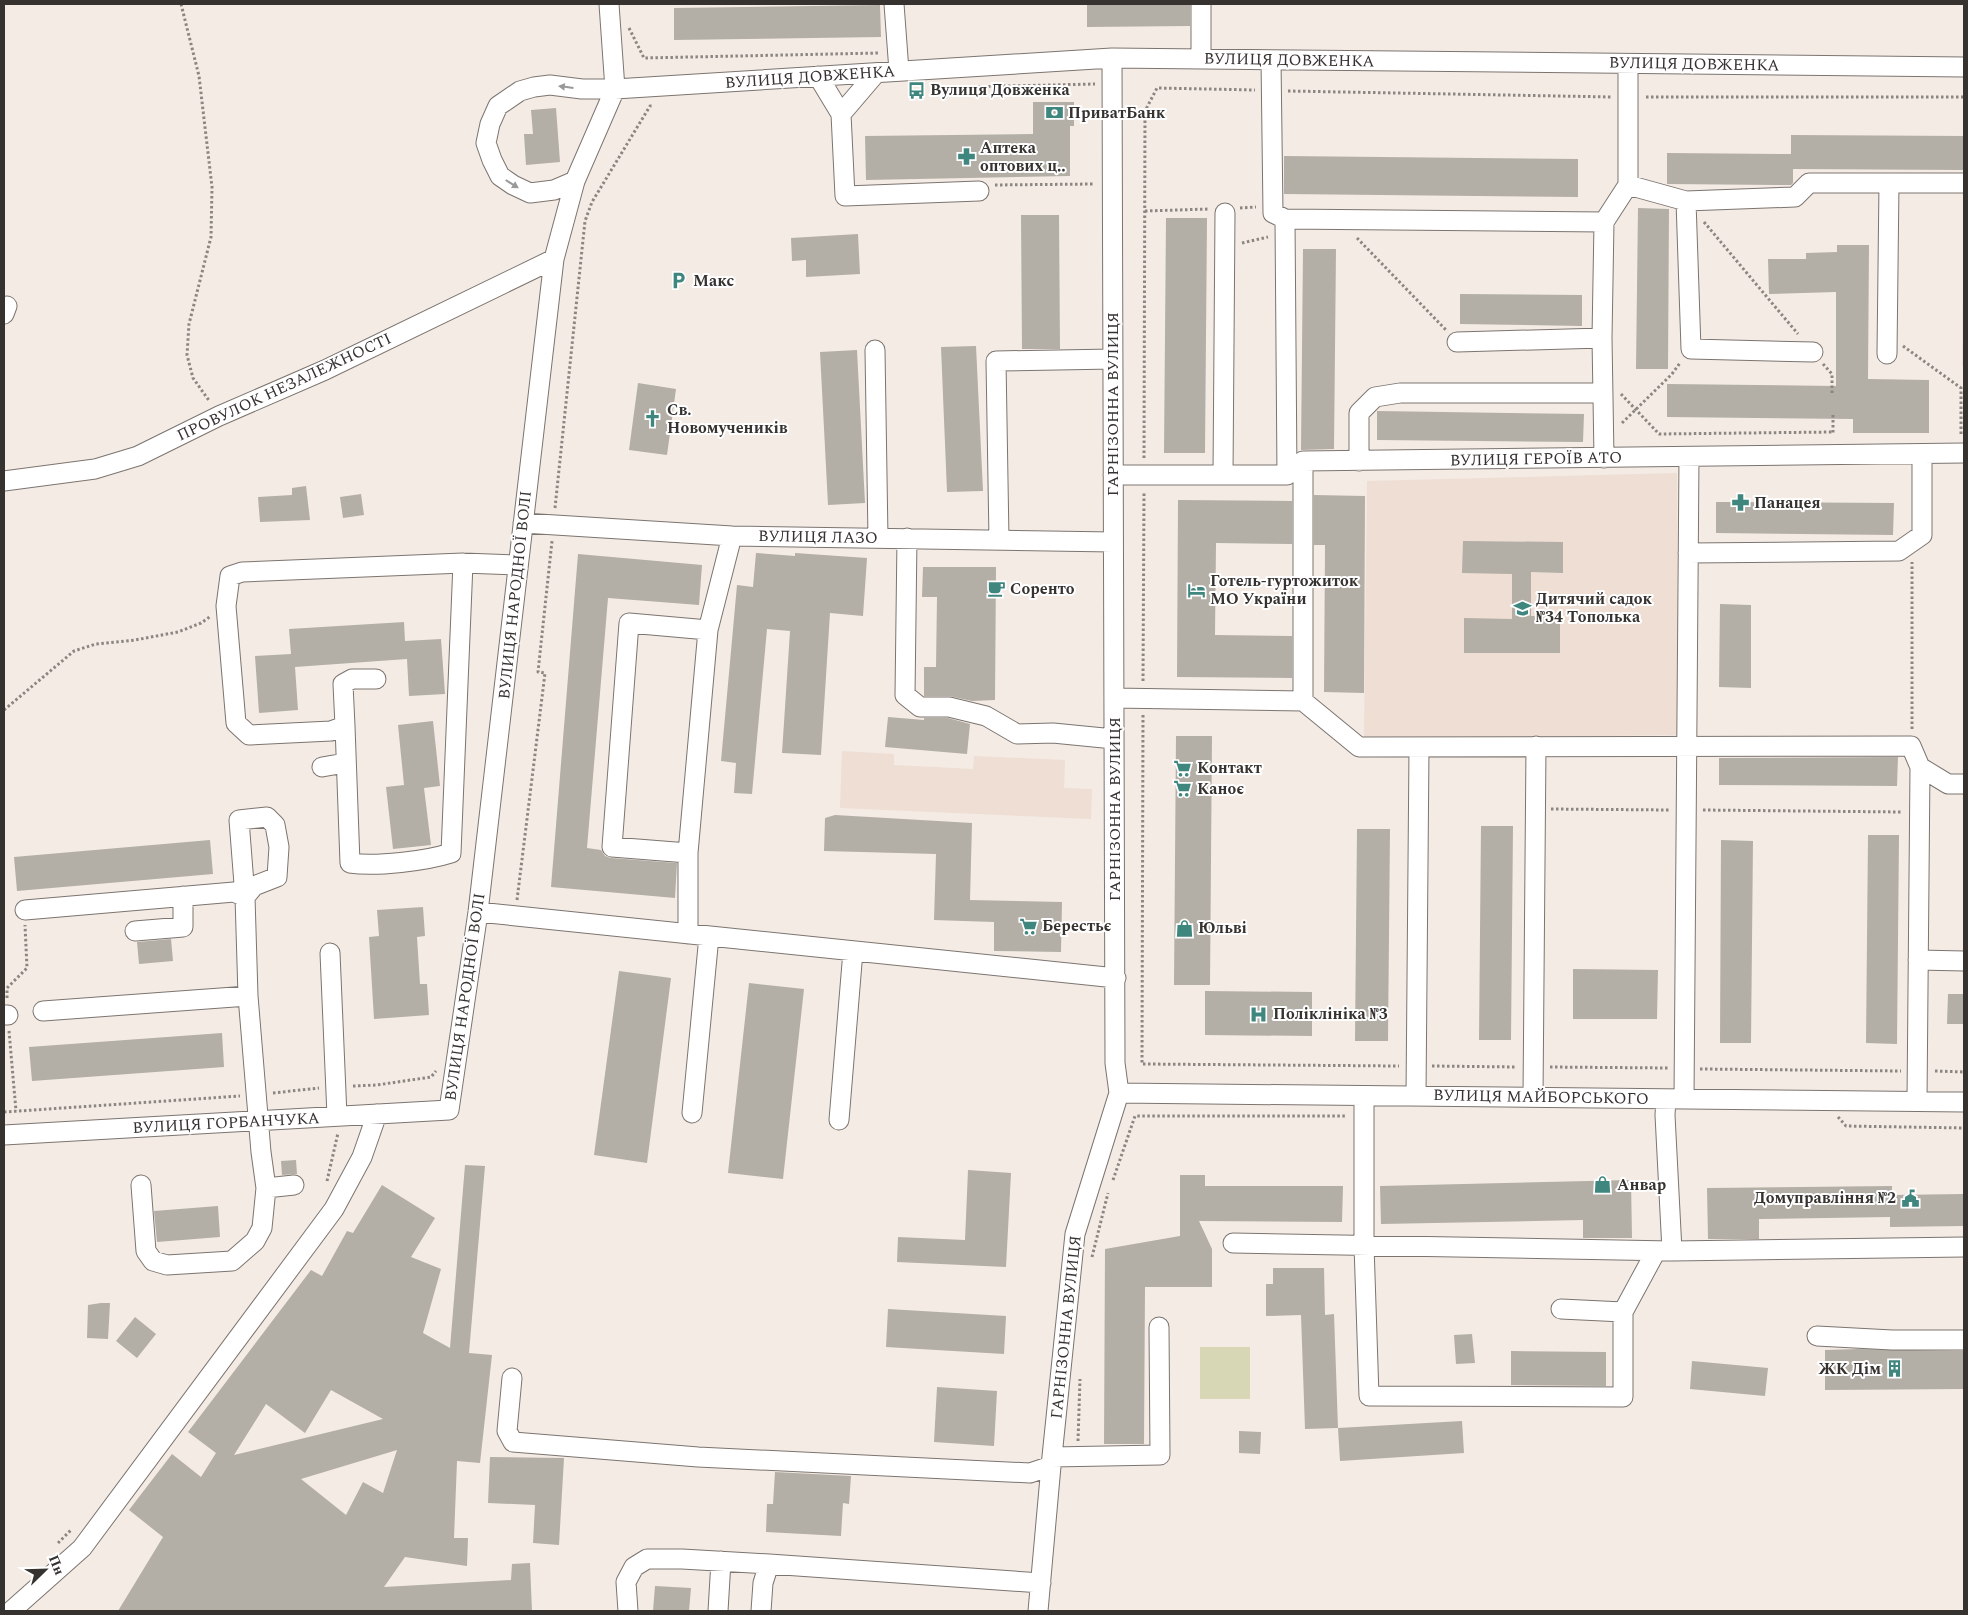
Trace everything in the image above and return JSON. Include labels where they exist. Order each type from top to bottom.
[{"type":"street","points":[[609,4],[615,89]]},
{"type":"street","points":[[894,4],[898,72]]},
{"type":"street","points":[[1201,4],[1201,59]]},
{"type":"street","name":"ВУЛИЦЯ ДОВЖЕНКА","points":[[575,180],[554,190],[530,193],[500,176],[486,143],[490,124],[498,106],[520,91],[550,85],[582,89],[615,89],[1112,58],[1964,67]]},
{"type":"street","name":"ГАРНІЗОННА ВУЛИЦЯ","points":[[1038,1611],[1051,1461],[1075,1234],[1119,1093],[1115,1064],[1112,58]]},
{"type":"street","points":[[1271,60],[1272,213],[1285,226],[1287,475]]},
{"type":"street","points":[[1604,458],[1602,338],[1604,222],[1628,185],[1628,64]]},
{"type":"street","points":[[841,114],[876,73]]},
{"type":"street","points":[[818,76],[841,114],[845,196],[979,192]]},
{"type":"street","name":"ВУЛИЦЯ НАРОДНОЇ ВОЛІ","points":[[449,1110],[478,912],[554,259],[575,180],[615,89]]},
{"type":"street","points":[[1628,185],[1686,200],[1795,197],[1810,183],[1964,183]]},
{"type":"street","points":[[1887,354],[1888,183]]},
{"type":"street","points":[[1686,200],[1691,348],[1812,352]]},
{"type":"street","points":[[1223,475],[1225,214]]},
{"type":"street","points":[[1285,226],[1339,220],[1604,222]]},
{"type":"street","name":"ПРОВУЛОК НЕЗАЛЕЖНОСТІ","points":[[4,480],[95,469],[130,459],[219,416],[325,370],[554,259]]},
{"type":"street","points":[[1457,342],[1602,338]]},
{"type":"street","points":[[875,350],[878,538]]},
{"type":"street","points":[[999,540],[996,361],[1113,359]]},
{"type":"street","points":[[1359,461],[1359,413],[1374,397],[1400,393],[1603,384]]},
{"type":"street","points":[[1688,553],[1899,551],[1922,535],[1922,454]]},
{"type":"street","name":"ВУЛИЦЯ ГЕРОЇВ АТО","points":[[1303,461],[1963,454]]},
{"type":"street","points":[[1364,1096],[1364,1245],[1368,1396],[1623,1397],[1623,1312],[1664,1251],[1665,1115],[1675,1099],[1684,1069],[1689,457]]},
{"type":"street","points":[[1113,476],[1287,475],[1303,461]]},
{"type":"street","points":[[1303,461],[1303,701]]},
{"type":"street","name":"ВУЛИЦЯ ЛАЗО","points":[[524,523],[732,536],[1113,542]]},
{"type":"street","points":[[688,934],[688,853],[708,630],[732,536]]},
{"type":"street","points":[[907,538],[905,695],[920,707],[949,707],[986,716],[1017,734],[1053,733],[1114,739]]},
{"type":"street","points":[[345,726],[331,731],[249,735],[236,723],[226,606],[230,576],[242,572],[463,563],[518,565]]},
{"type":"street","points":[[376,679],[352,679],[343,684],[350,863],[368,864],[431,860],[451,854],[463,563]]},
{"type":"street","points":[[688,853],[612,847],[629,623],[708,630]]},
{"type":"street","points":[[1114,698],[1303,701],[1359,747],[1912,746],[1920,767],[1917,1101]]},
{"type":"street","points":[[1533,1097],[1536,746]]},
{"type":"street","points":[[1416,1096],[1419,748]]},
{"type":"street","points":[[322,767],[346,764]]},
{"type":"street","points":[[1920,767],[1948,784],[1964,784]]},
{"type":"street","points":[[25,910],[234,892],[245,897],[248,996],[258,1121],[266,1188],[262,1228],[255,1241],[232,1261],[167,1264],[154,1261],[146,1251],[141,1184]]},
{"type":"street","points":[[135,931],[183,927],[183,896]]},
{"type":"street","points":[[478,912],[1116,978]]},
{"type":"street","points":[[692,1113],[709,936]]},
{"type":"street","points":[[840,1120],[853,951]]},
{"type":"street","points":[[330,953],[337,1116]]},
{"type":"street","points":[[1918,960],[1964,961]]},
{"type":"street","points":[[43,1011],[248,996]]},
{"type":"street","name":"ВУЛИЦЯ МАЙБОРСЬКОГО","points":[[1119,1093],[1964,1102]]},
{"type":"street","name":"ВУЛИЦЯ ГОРБАНЧУКА","points":[[4,1135],[449,1110]]},
{"type":"street","points":[[11,1611],[82,1548],[328,1217],[362,1157],[378,1114]]},
{"type":"street","points":[[266,1188],[294,1185]]},
{"type":"street","points":[[1233,1243],[1664,1251],[1964,1247]]},
{"type":"street","points":[[1561,1309],[1623,1312]]},
{"type":"street","points":[[512,1378],[507,1431],[513,1442],[698,1457],[1030,1473],[1051,1461],[1077,1456],[1160,1455],[1159,1327]]},
{"type":"street","points":[[1817,1336],[1892,1340],[1964,1340]]},
{"type":"street","points":[[628,1611],[626,1582],[634,1567],[647,1559],[769,1564],[1041,1583]]},
{"type":"street","points":[[718,1611],[721,1562]]},
{"type":"street","points":[[761,1611],[763,1583],[769,1564]]},
{"type":"path","points":[[181,4],[198,76],[212,187],[211,237],[189,324],[187,355],[194,378],[219,416]]},
{"type":"path","points":[[1964,97],[1628,97],[1157,88],[1145,111],[1142,1064],[1964,1072]]},
{"type":"path","points":[[979,192],[979,185],[1094,184]]},
{"type":"path","points":[[1686,200],[1832,374],[1832,393]]},
{"type":"path","points":[[1339,220],[1457,342]]},
{"type":"path","points":[[1225,247],[1285,226]]},
{"type":"path","points":[[1887,334],[1961,388],[1963,454]]},
{"type":"path","points":[[1604,439],[1672,374],[1691,348]]},
{"type":"path","points":[[1603,384],[1635,410],[1658,434],[1833,432],[1833,415]]},
{"type":"path","points":[[1912,542],[1912,746]]},
{"type":"path","points":[[4,710],[74,651],[96,644],[135,640],[178,632],[201,622],[226,606]]},
{"type":"path","points":[[1535,808],[1920,812]]},
{"type":"path","points":[[16,1111],[6,1015],[7,988],[27,968],[25,910]]},
{"type":"path","points":[[4,1112],[377,1084],[431,1077],[440,1066]]},
{"type":"path","points":[[1836,1114],[1846,1126],[1964,1128]]},
{"type":"path","points":[[1092,1259],[1110,1187],[1135,1116],[1364,1116]]},
{"type":"path","points":[[1077,1456],[1080,1371]]},
{"type":"shaded area","points":[[1964,205],[1964,366],[1962,366]]},
{"type":"shaded area","name":"Дитячий садок №34 Тополька","points":[[1677,473],[1678,735],[1364,739],[1367,481]]},
{"type":"shaded area","points":[[842,751],[894,754],[894,765],[973,769],[974,756],[1065,760],[1064,788],[1092,789],[1091,819],[840,808]]},
{"type":"green space","points":[[1200,1347],[1250,1347],[1250,1399],[1200,1399]]},
{"type":"building","points":[[1087,4],[1190,4],[1190,26],[1087,27]]},
{"type":"building","points":[[880,5],[881,37],[674,40],[674,8]]},
{"type":"building","points":[[1033,102],[1074,102],[1074,126],[1070,126],[1070,176],[866,180],[865,136],[1033,134]]},
{"type":"building","points":[[556,108],[560,162],[526,165],[524,134],[533,134],[531,110]]},
{"type":"building","points":[[1791,135],[1964,136],[1964,170],[1793,169],[1793,183],[1791,185],[1667,184],[1667,153],[1791,154]]},
{"type":"building","points":[[1284,156],[1578,159],[1578,197],[1284,194]]},
{"type":"building","points":[[1638,208],[1669,209],[1668,369],[1636,369]]},
{"type":"building","points":[[1021,215],[1059,215],[1060,349],[1022,349]]},
{"type":"building","points":[[1166,218],[1207,218],[1205,453],[1164,453]]},
{"type":"building","points":[[858,234],[860,274],[806,277],[806,260],[792,261],[791,238]]},
{"type":"building","points":[[1837,245],[1869,245],[1868,379],[1929,380],[1929,433],[1853,433],[1853,419],[1667,417],[1667,384],[1836,386],[1836,292],[1769,294],[1768,259],[1806,259],[1806,253],[1837,252]]},
{"type":"building","points":[[1303,249],[1336,249],[1334,449],[1301,450]]},
{"type":"building","points":[[1460,294],[1582,295],[1582,326],[1460,324]]},
{"type":"building","points":[[976,346],[983,491],[947,492],[941,347]]},
{"type":"building","points":[[857,350],[865,503],[828,505],[820,352]]},
{"type":"building","points":[[638,383],[676,389],[667,455],[629,450]]},
{"type":"building","points":[[1377,411],[1584,414],[1583,442],[1377,440]]},
{"type":"building","points":[[306,486],[310,520],[260,522],[258,497],[292,495],[292,488]]},
{"type":"building","points":[[361,494],[364,515],[343,518],[340,497]]},
{"type":"building","points":[[1314,495],[1365,496],[1364,693],[1324,692],[1325,545],[1314,545]]},
{"type":"building","points":[[1178,500],[1292,501],[1292,544],[1216,543],[1215,635],[1292,636],[1292,678],[1177,677]]},
{"type":"building","points":[[1716,502],[1894,503],[1893,535],[1716,533]]},
{"type":"building","points":[[1463,541],[1563,542],[1563,573],[1531,572],[1531,616],[1560,616],[1560,653],[1464,653],[1464,618],[1512,619],[1512,574],[1462,573]]},
{"type":"building","points":[[756,553],[795,556],[795,553],[867,558],[863,616],[830,613],[821,755],[782,753],[790,631],[767,629],[752,794],[734,793],[736,763],[721,761],[737,585],[753,587]]},
{"type":"building","points":[[578,554],[702,565],[699,605],[608,598],[587,848],[601,850],[605,856],[611,858],[677,863],[675,898],[551,887]]},
{"type":"building","points":[[923,567],[996,567],[995,700],[972,701],[949,696],[924,696],[924,667],[936,667],[937,597],[922,597]]},
{"type":"building","points":[[1720,604],[1751,605],[1751,688],[1719,687]]},
{"type":"building","points":[[404,622],[405,641],[441,639],[445,694],[409,696],[407,659],[295,667],[298,710],[259,713],[255,656],[291,654],[289,629]]},
{"type":"building","points":[[888,717],[924,720],[924,718],[948,718],[970,724],[967,754],[885,747]]},
{"type":"building","points":[[433,721],[440,786],[424,788],[431,845],[393,849],[386,787],[404,785],[398,725]]},
{"type":"building","points":[[1176,736],[1212,736],[1210,985],[1174,985]]},
{"type":"building","points":[[1898,757],[1897,786],[1719,785],[1719,758]]},
{"type":"building","points":[[835,815],[972,823],[970,900],[1062,902],[1061,952],[994,951],[994,922],[934,920],[936,854],[824,851],[825,818]]},
{"type":"building","points":[[1481,826],[1513,826],[1511,1040],[1479,1040]]},
{"type":"building","points":[[1357,829],[1390,829],[1388,1041],[1355,1041]]},
{"type":"building","points":[[1868,835],[1899,835],[1897,1044],[1866,1043]]},
{"type":"building","points":[[210,840],[213,874],[17,891],[14,857]]},
{"type":"building","points":[[1721,840],[1753,841],[1751,1043],[1720,1043]]},
{"type":"building","points":[[423,907],[425,936],[417,937],[420,984],[427,984],[429,1015],[374,1019],[369,937],[379,936],[377,910]]},
{"type":"building","points":[[171,939],[173,961],[139,964],[137,942]]},
{"type":"building","points":[[1573,969],[1658,970],[1657,1019],[1573,1019]]},
{"type":"building","points":[[619,971],[671,978],[647,1163],[594,1155]]},
{"type":"building","points":[[749,983],[804,989],[783,1179],[728,1173]]},
{"type":"building","points":[[1205,991],[1312,992],[1312,1036],[1205,1035]]},
{"type":"building","points":[[1948,994],[1964,994],[1964,1024],[1947,1024]]},
{"type":"building","points":[[222,1033],[224,1067],[32,1081],[29,1047]]},
{"type":"building","points":[[296,1160],[297,1174],[282,1175],[281,1161]]},
{"type":"building","points":[[465,1165],[485,1166],[469,1353],[492,1355],[480,1463],[457,1461],[454,1538],[468,1538],[467,1566],[405,1557],[384,1587],[511,1580],[512,1564],[530,1563],[532,1611],[118,1611],[163,1537],[129,1510],[172,1454],[201,1477],[216,1453],[188,1432],[311,1270],[322,1276],[347,1231],[353,1233],[382,1185],[435,1218],[411,1257],[441,1269],[423,1333],[450,1348]],"holes":[[[331,1390],[383,1419],[234,1455],[266,1404],[305,1433]],[[397,1450],[383,1493],[363,1482],[346,1515],[301,1479]]]},
{"type":"building","points":[[968,1170],[1011,1173],[1006,1267],[897,1262],[898,1237],[965,1240]]},
{"type":"building","points":[[1180,1175],[1205,1175],[1205,1186],[1343,1186],[1342,1222],[1199,1221],[1212,1249],[1212,1287],[1145,1287],[1144,1444],[1104,1444],[1105,1249],[1180,1236]]},
{"type":"building","points":[[1631,1180],[1632,1238],[1583,1238],[1583,1220],[1381,1224],[1380,1186]]},
{"type":"building","points":[[1892,1186],[1892,1195],[1964,1194],[1964,1226],[1890,1227],[1890,1217],[1759,1219],[1759,1239],[1708,1239],[1707,1188]]},
{"type":"building","points":[[218,1206],[220,1237],[157,1242],[154,1211]]},
{"type":"building","points":[[1273,1268],[1324,1268],[1325,1315],[1334,1314],[1338,1428],[1305,1429],[1301,1315],[1266,1316],[1266,1284],[1273,1284]]},
{"type":"building","points":[[110,1303],[108,1339],[87,1338],[88,1305]]},
{"type":"building","points":[[888,1309],[1006,1316],[1004,1354],[886,1347]]},
{"type":"building","points":[[135,1317],[156,1334],[137,1358],[116,1341]]},
{"type":"building","points":[[1472,1334],[1475,1363],[1456,1364],[1454,1335]]},
{"type":"building","name":"ЖК Дім","points":[[1825,1350],[1964,1351],[1964,1389],[1825,1390]]},
{"type":"building","points":[[1511,1351],[1606,1352],[1606,1386],[1511,1385]]},
{"type":"building","points":[[1692,1361],[1768,1368],[1765,1396],[1690,1389]]},
{"type":"building","points":[[937,1387],[997,1391],[994,1446],[934,1442]]},
{"type":"building","points":[[1462,1421],[1464,1453],[1340,1461],[1338,1428]]},
{"type":"building","points":[[1239,1431],[1261,1432],[1260,1454],[1239,1453]]},
{"type":"building","points":[[490,1457],[564,1458],[559,1545],[533,1543],[535,1505],[488,1503]]},
{"type":"building","points":[[775,1472],[851,1476],[849,1504],[843,1503],[841,1536],[766,1532],[767,1504],[773,1504]]},
{"type":"building","points":[[655,1586],[691,1588],[689,1611],[653,1611]]},
{"type":"place","name":"Вулиця Довженка","points":[[916,90]]},
{"type":"place","name":"ПриватБанк","points":[[1054,113]]},
{"type":"place","name":"Аптека оптових ц‥","points":[[966,157]]},
{"type":"place","name":"Макс","points":[[679,281]]},
{"type":"place","name":"Св. Новомучеників","points":[[653,419]]},
{"type":"place","name":"Панацея","points":[[1740,503]]},
{"type":"place","name":"Соренто","points":[[996,589]]},
{"type":"place","name":"Готель-гуртожиток МО України","points":[[1196,590]]},
{"type":"place","name":"Дитячий садок №34 Тополька","points":[[1522,608]]},
{"type":"place","name":"Контакт","points":[[1183,768]]},
{"type":"place","name":"Каноє","points":[[1183,789]]},
{"type":"place","name":"Берестьє","points":[[1028,926]]},
{"type":"place","name":"Юльві","points":[[1184,928]]},
{"type":"place","name":"Поліклініка №3","points":[[1259,1014]]},
{"type":"place","name":"Анвар","points":[[1603,1185]]},
{"type":"place","name":"Домуправління №2","points":[[1910,1198]]},
{"type":"place","name":"ЖК Дім","points":[[1895,1369]]}]
